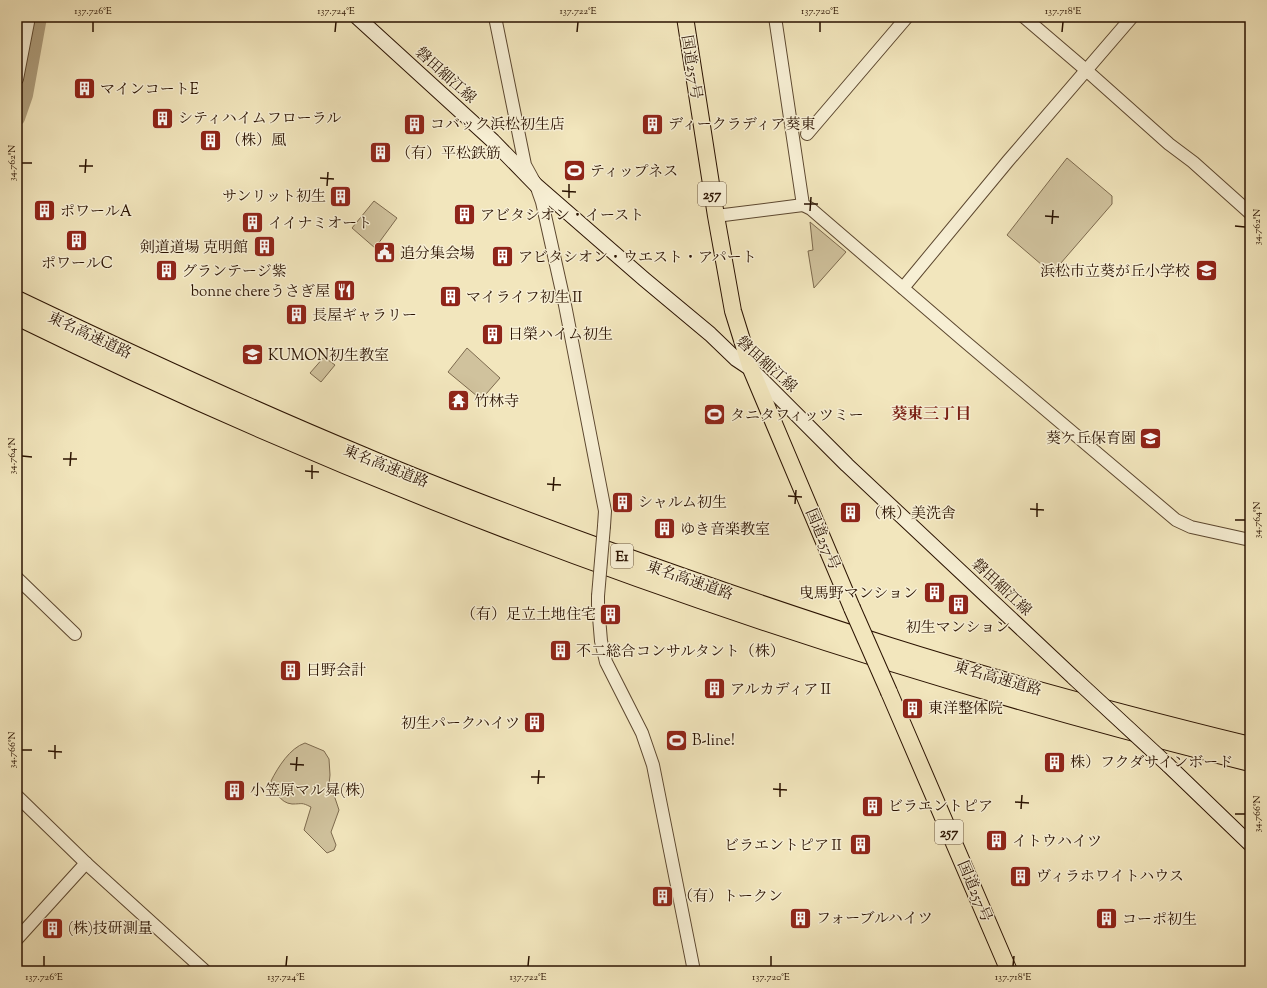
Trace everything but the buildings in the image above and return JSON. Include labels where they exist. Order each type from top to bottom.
[{"type":"highway","name":"国道257号","points":[[684,17],[733,311],[751,369],[852,608],[1009,971]]},
{"type":"highway","name":"東名高速道路","points":[[17,300],[86,334],[231,400],[361,456],[497,510],[630,559],[749,601],[1021,686],[1250,746]]},
{"type":"highway","name":"東名高速道路","points":[[17,316],[232,417],[276,436],[492,524],[624,573],[744,615],[894,664],[1118,729],[1250,762]]},
{"type":"main road","name":"磐田細江線","points":[[357,17],[493,141],[536,185],[710,334],[736,359],[751,369],[847,465],[1168,765],[1250,844]]},
{"type":"street","points":[[17,79],[29,17]]},
{"type":"street","points":[[495,17],[525,165],[536,185],[542,202],[565,305],[605,511],[598,596],[601,641],[606,662],[642,733],[652,765],[694,971]]},
{"type":"street","points":[[775,17],[803,205]]},
{"type":"street","points":[[808,134],[907,17]]},
{"type":"street","points":[[1024,17],[1250,213]]},
{"type":"street","points":[[903,288],[1008,161],[1132,17]]},
{"type":"street","points":[[716,216],[803,205],[811,209],[1126,479],[1176,520],[1190,527],[1250,540]]},
{"type":"street","points":[[17,578],[75,634]]},
{"type":"street","points":[[17,796],[86,863],[206,971]]},
{"type":"street","points":[[17,938],[86,863]]},
{"type":"shaded area","points":[[1067,158],[1112,196],[1112,204],[1054,271],[1049,271],[1007,235]]},
{"type":"shaded area","points":[[374,201],[397,218],[375,248],[352,228]]},
{"type":"shaded area","points":[[810,222],[846,252],[814,288],[808,251],[813,250]]},
{"type":"shaded area","points":[[467,348],[500,378],[479,402],[475,398],[477,396],[448,372]]},
{"type":"shaded area","points":[[324,357],[335,365],[321,382],[310,373]]},
{"type":"shaded area","points":[[305,743],[324,751],[329,759],[329,785],[339,810],[331,832],[336,845],[334,850],[327,853],[304,830],[311,807],[284,801],[276,792],[271,781],[289,754],[294,749]]},
{"type":"waterway","points":[[17,118],[25,95],[39,17]]},
{"type":"place","name":"マインコートE","points":[[85,89]]},
{"type":"place","name":"シティハイムフローラル","points":[[163,118]]},
{"type":"place","name":"コバック浜松初生店","points":[[414,124]]},
{"type":"place","name":"ディークラディア葵東","points":[[652,124]]},
{"type":"place","name":"（株）風","points":[[211,140]]},
{"type":"place","name":"（有）平松鉄筋","points":[[381,153]]},
{"type":"place","name":"ティップネス","points":[[574,171]]},
{"type":"place","name":"サンリット初生","points":[[341,196]]},
{"type":"place","name":"ポワールA","points":[[45,211]]},
{"type":"place","name":"アビタシオン・イースト","points":[[465,215]]},
{"type":"place","name":"イイナミオート","points":[[252,223]]},
{"type":"place","name":"ポワールC","points":[[77,240]]},
{"type":"place","name":"剣道道場 克明館","points":[[264,247]]},
{"type":"place","name":"追分集会場","points":[[384,253]]},
{"type":"place","name":"アビタシオン・ウエスト・アパート","points":[[502,257]]},
{"type":"place","name":"グランテージ紫","points":[[166,271]]},
{"type":"place","name":"浜松市立葵が丘小学校","points":[[1206,271]]},
{"type":"place","name":"bonne chereうさぎ屋","points":[[345,291]]},
{"type":"place","name":"マイライフ初生Ⅱ","points":[[450,297]]},
{"type":"place","name":"長屋ギャラリー","points":[[297,315]]},
{"type":"place","name":"日榮ハイム初生","points":[[493,334]]},
{"type":"place","name":"KUMON初生教室","points":[[253,355]]},
{"type":"place","name":"竹林寺","points":[[459,401]]},
{"type":"place","name":"タニタフィッツミー","points":[[715,415]]},
{"type":"place","name":"葵ケ丘保育園","points":[[1151,438]]},
{"type":"place","name":"シャルム初生","points":[[623,502]]},
{"type":"place","name":"（株）美洗舎","points":[[851,513]]},
{"type":"place","name":"ゆき音楽教室","points":[[665,529]]},
{"type":"place","name":"曳馬野マンション","points":[[934,593]]},
{"type":"place","name":"初生マンション","points":[[958,604]]},
{"type":"place","name":"（有）足立土地住宅","points":[[611,614]]},
{"type":"place","name":"不二総合コンサルタント（株）","points":[[560,651]]},
{"type":"place","name":"日野会計","points":[[290,670]]},
{"type":"place","name":"アルカディアⅡ","points":[[714,689]]},
{"type":"place","name":"東洋整体院","points":[[913,708]]},
{"type":"place","name":"初生パークハイツ","points":[[535,723]]},
{"type":"place","name":"B-line!","points":[[677,740]]},
{"type":"place","name":"株）フクダサインボード","points":[[1055,762]]},
{"type":"place","name":"小笠原マル曻(株)","points":[[235,790]]},
{"type":"place","name":"ビラエントピア","points":[[873,806]]},
{"type":"place","name":"イトウハイツ","points":[[997,841]]},
{"type":"place","name":"ビラエントピアⅡ","points":[[860,845]]},
{"type":"place","name":"ヴィラホワイトハウス","points":[[1021,876]]},
{"type":"place","name":"（有）トークン","points":[[663,896]]},
{"type":"place","name":"フォーブルハイツ","points":[[800,918]]},
{"type":"place","name":"コーポ初生","points":[[1106,919]]},
{"type":"place","name":"(株)技研測量","points":[[52,928]]},
{"type":"district","name":"葵東三丁目","points":[[931,413]]}]
